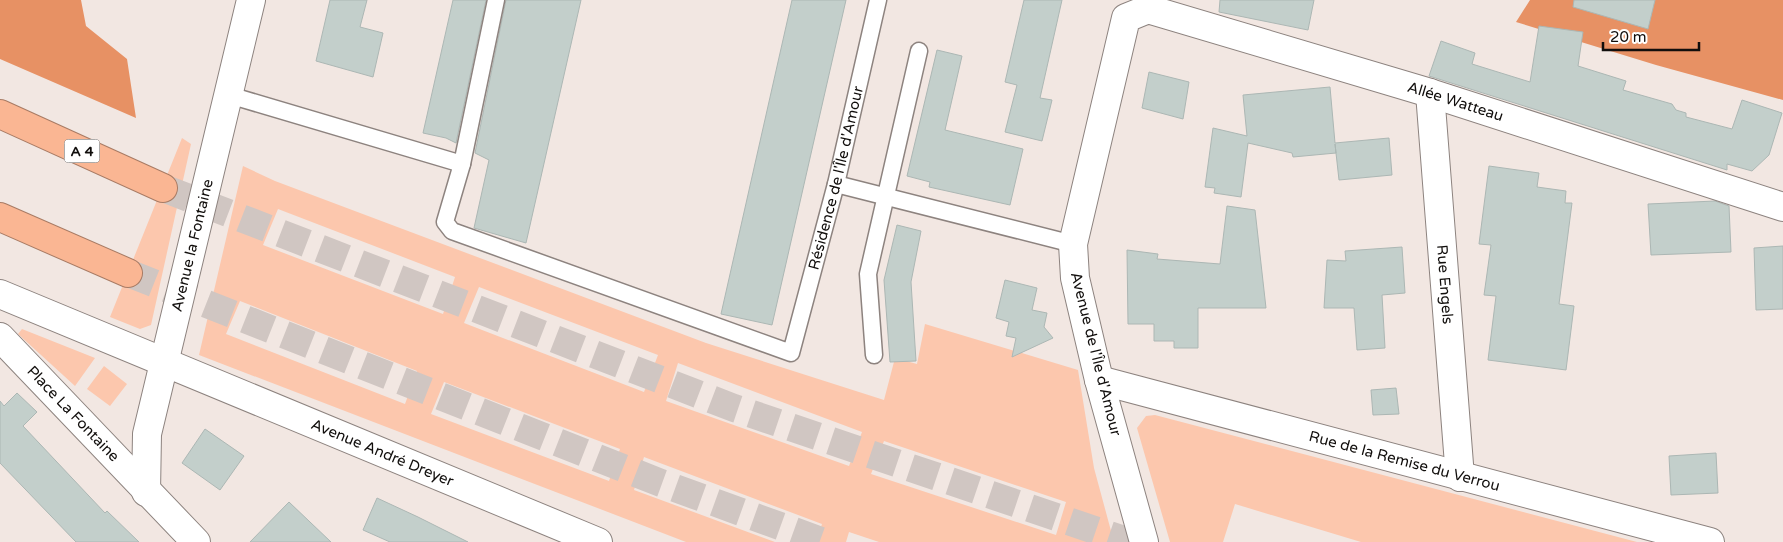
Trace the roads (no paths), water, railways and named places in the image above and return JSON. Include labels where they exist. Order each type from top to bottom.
[{"type":"highway","name":"A 4","points":[[0,114],[164,188]]},
{"type":"highway","points":[[0,217],[128,273]]},
{"type":"street","name":"Avenue la Fontaine","points":[[146,492],[147,434],[166,364],[251,0]]},
{"type":"street","name":"Allée Watteau","points":[[1126,18],[1148,10],[1430,93],[1783,206]]},
{"type":"street","name":"Avenue de l'Île d'Amour","points":[[1126,18],[1073,244],[1075,278],[1099,380],[1144,542]]},
{"type":"street","name":"Rue Engels","points":[[1430,93],[1460,477]]},
{"type":"street","name":"Avenue André Dreyer","points":[[0,294],[598,542]]},
{"type":"street","name":"Place La Fontaine","points":[[0,337],[146,492],[196,542]]},
{"type":"street","name":"Rue de la Remise du Verrou","points":[[1099,380],[1710,542]]},
{"type":"lane","points":[[229,94],[462,164],[496,0]]},
{"type":"lane","name":"Résidence de l'Île d'Amour","points":[[462,164],[445,222],[452,231],[791,353],[836,184],[878,0]]},
{"type":"lane","points":[[874,354],[868,274],[919,51]]},
{"type":"lane","points":[[836,184],[1073,244]]},
{"type":"tunnel","points":[[163,188],[734,408],[1130,542]]},
{"type":"tunnel","points":[[128,273],[661,483],[824,542]]}]
